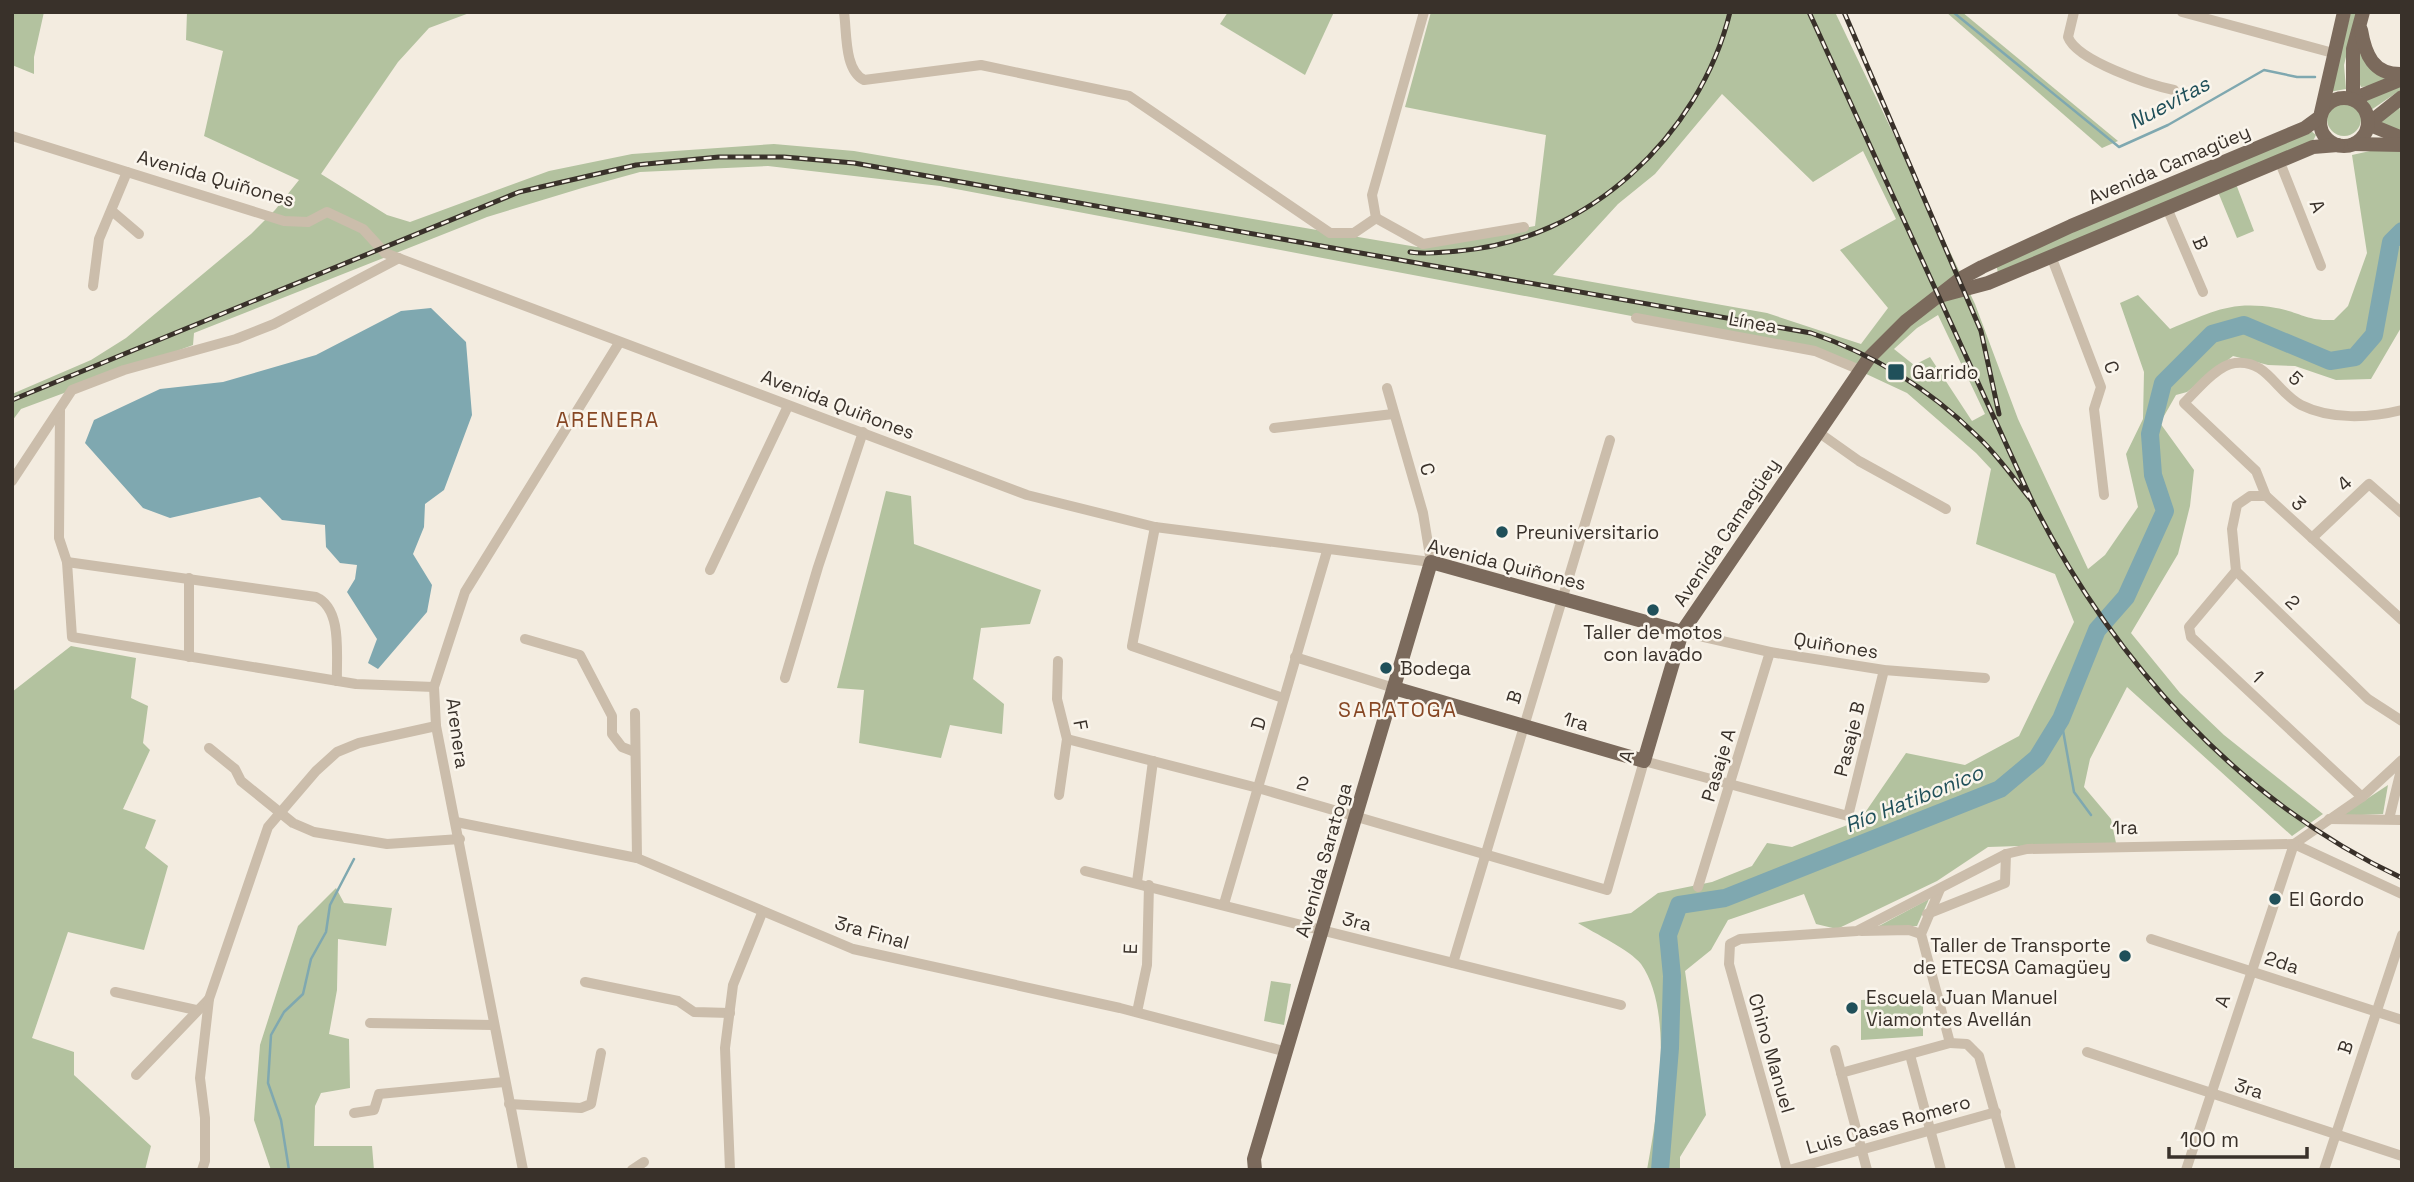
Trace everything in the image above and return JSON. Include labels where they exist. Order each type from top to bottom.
[{"type":"main road","points":[[2344,12],[2320,117],[2322,131],[2338,145],[2402,145]]},
{"type":"main road","points":[[2362,18],[2367,58],[2391,73],[2402,74]]},
{"type":"main road","points":[[2354,144],[2364,136],[2368,124],[2365,109],[2353,99],[2351,71],[2362,18]]},
{"type":"main road","points":[[2320,117],[2323,109],[2336,99],[2353,99],[2402,79]]},
{"type":"main road","points":[[2368,124],[2402,97]]},
{"type":"main road","name":"Avenida Camagüey","points":[[1682,632],[1860,370],[1906,321],[1982,267],[2305,128],[2320,117]]},
{"type":"main road","points":[[2368,124],[2402,138]]},
{"type":"main road","name":"Avenida Camagüey","points":[[1938,296],[1988,283],[2313,146],[2338,145]]},
{"type":"main road","points":[[1982,267],[1988,283]]},
{"type":"main road","name":"Avenida Quiñones","points":[[1432,562],[1682,632]]},
{"type":"main road","name":"Avenida Saratoga","points":[[1255,1170],[1254,1159],[1432,562]]},
{"type":"main road","name":"A","points":[[1644,761],[1682,632]]},
{"type":"main road","name":"1ra","points":[[1394,688],[1644,761]]},
{"type":"street","points":[[844,12],[851,65],[856,76],[864,80],[981,65],[1129,96],[1330,233],[1354,233],[1376,218]]},
{"type":"street","points":[[1376,218],[1372,195],[1424,12]]},
{"type":"street","points":[[2074,12],[2068,37],[2077,49],[2144,84],[2175,90]]},
{"type":"street","points":[[2182,12],[2206,15],[2333,53]]},
{"type":"street","name":"Avenida Quiñones","points":[[12,136],[284,221],[309,222],[327,212],[363,229],[378,249],[398,258],[1027,495],[1155,527],[1327,551],[1432,562]]},
{"type":"street","name":"A","points":[[2279,160],[2321,266]]},
{"type":"street","points":[[93,286],[99,239],[127,172]]},
{"type":"street","name":"B","points":[[2167,208],[2203,292]]},
{"type":"street","points":[[112,211],[139,234]]},
{"type":"street","points":[[1376,218],[1423,244],[1524,228]]},
{"type":"street","name":"C","points":[[2051,257],[2101,387],[2094,408],[2104,495]]},
{"type":"street","points":[[12,481],[72,390],[88,382],[199,348],[236,340],[274,324],[398,258]]},
{"type":"street","name":"Línea","points":[[1636,318],[1815,351],[1860,370]]},
{"type":"street","name":"Arenera","points":[[523,1170],[436,726],[434,687],[465,592],[619,343]]},
{"type":"street","name":"5","points":[[2183,403],[2211,377],[2232,363],[2256,364],[2298,403],[2326,415],[2383,415],[2402,410]]},
{"type":"street","name":"C","points":[[1387,388],[1423,513],[1432,562]]},
{"type":"street","name":"3","points":[[2183,403],[2256,471],[2266,496],[2402,620]]},
{"type":"street","points":[[710,570],[788,405]]},
{"type":"street","points":[[60,410],[59,538],[67,562],[72,637],[337,681],[434,687]]},
{"type":"street","points":[[1274,428],[1393,414]]},
{"type":"street","points":[[786,678],[818,567],[863,432]]},
{"type":"street","points":[[1818,432],[1859,461],[1946,509]]},
{"type":"street","name":"B","points":[[1453,963],[1610,440]]},
{"type":"street","name":"4","points":[[2312,538],[2369,484],[2402,513]]},
{"type":"street","points":[[2235,571],[2232,529],[2237,505],[2250,496],[2266,496]]},
{"type":"street","points":[[1155,527],[1132,646],[1283,698]]},
{"type":"street","name":"D","points":[[1224,904],[1327,551]]},
{"type":"street","points":[[67,562],[189,578],[325,601],[330,607],[336,636],[337,681]]},
{"type":"street","name":"2","points":[[2235,571],[2368,699],[2402,721]]},
{"type":"street","name":"1","points":[[2235,571],[2189,627],[2191,637],[2362,797]]},
{"type":"street","points":[[189,578],[189,657]]},
{"type":"street","name":"Quiñones","points":[[1682,632],[1770,652],[1884,670],[1986,678]]},
{"type":"street","points":[[525,639],[580,655],[612,716],[612,734],[622,747],[635,752]]},
{"type":"street","name":"Pasaje A","points":[[1698,887],[1770,652]]},
{"type":"street","name":"1ra","points":[[1295,657],[1394,688]]},
{"type":"street","name":"F","points":[[1058,661],[1057,699],[1067,739],[1059,795]]},
{"type":"street","name":"Pasaje B","points":[[1848,816],[1884,670]]},
{"type":"street","points":[[635,713],[637,858]]},
{"type":"street","points":[[202,1170],[205,1161],[205,1118],[200,1078],[209,999],[268,827],[278,812],[337,752],[359,743],[436,726]]},
{"type":"street","name":"2","points":[[1067,739],[1258,788],[1607,890]]},
{"type":"street","points":[[209,748],[235,769],[241,781],[278,812],[293,823],[314,832],[387,844],[460,839]]},
{"type":"street","points":[[2294,844],[2362,797],[2402,760]]},
{"type":"street","points":[[1137,882],[1153,761]]},
{"type":"street","name":"A","points":[[1607,890],[1644,761]]},
{"type":"street","name":"1ra","points":[[1644,761],[1848,816]]},
{"type":"street","points":[[2389,819],[2402,766]]},
{"type":"street","points":[[2329,819],[2402,820]]},
{"type":"street","name":"3ra Final","points":[[456,822],[637,858],[718,891],[762,913],[853,949],[1137,1012],[1287,1052]]},
{"type":"street","name":"A","points":[[2186,1170],[2294,844]]},
{"type":"street","name":"1ra","points":[[1857,931],[2006,854],[2056,847],[2294,844],[2402,894]]},
{"type":"street","points":[[1927,914],[2005,883],[2006,854]]},
{"type":"street","name":"3ra","points":[[1085,871],[1621,1005]]},
{"type":"street","name":"E","points":[[1137,1012],[1147,965],[1149,885]]},
{"type":"street","points":[[1940,889],[1920,934],[1950,1043]]},
{"type":"street","points":[[730,1170],[726,1048],[733,985],[762,913]]},
{"type":"street","name":"1ra","points":[[1730,944],[1755,936],[1909,930],[1920,934]]},
{"type":"street","name":"B","points":[[2324,1170],[2402,935]]},
{"type":"street","name":"2da","points":[[2151,939],[2402,1020]]},
{"type":"street","name":"Chino Manuel","points":[[1730,944],[1729,964],[1788,1170]]},
{"type":"street","points":[[585,982],[678,1001],[694,1012],[730,1013]]},
{"type":"street","points":[[115,992],[196,1010]]},
{"type":"street","points":[[136,1075],[209,999]]},
{"type":"street","points":[[370,1023],[493,1025]]},
{"type":"street","points":[[1841,1073],[1950,1043],[1967,1044],[1979,1056],[2011,1170]]},
{"type":"street","points":[[1835,1050],[1867,1170]]},
{"type":"street","name":"3ra","points":[[2087,1052],[2402,1156]]},
{"type":"street","points":[[509,1104],[581,1108],[591,1104],[601,1053]]},
{"type":"street","points":[[1910,1055],[1941,1170]]},
{"type":"street","points":[[354,1113],[374,1110],[379,1094],[504,1082]]},
{"type":"street","name":"Luis Casas Romero","points":[[1788,1170],[1996,1112]]},
{"type":"street","points":[[632,1170],[644,1162]]},
{"type":"green space","points":[[12,12],[44,12],[34,57],[34,74],[12,65]]},
{"type":"green space","points":[[187,12],[472,12],[429,28],[398,62],[321,174],[387,215],[410,222],[549,171],[632,154],[774,144],[854,151],[1417,247],[1535,226],[1546,135],[1405,107],[1431,12],[1835,12],[1975,304],[2018,419],[2088,569],[2105,555],[2138,507],[2126,454],[2143,419],[2144,372],[2120,303],[2138,295],[2170,329],[2221,309],[2246,306],[2276,308],[2310,318],[2334,320],[2348,306],[2367,253],[2352,155],[2379,149],[2402,151],[2402,326],[2371,379],[2336,380],[2295,366],[2268,365],[2233,356],[2187,392],[2176,395],[2160,423],[2194,470],[2190,506],[2178,554],[2131,633],[2180,693],[2224,735],[2323,814],[2292,836],[2127,687],[2090,759],[2084,787],[2111,819],[2116,843],[1988,847],[1937,881],[1837,929],[1816,924],[1804,894],[1728,920],[1711,950],[1685,971],[1706,1115],[1680,1157],[1680,1170],[1647,1170],[1660,1064],[1658,1009],[1651,984],[1641,964],[1578,923],[1631,913],[1658,893],[1712,882],[1752,866],[1767,843],[1792,847],[1860,820],[1906,753],[1965,765],[2019,736],[2074,622],[2055,574],[1976,544],[1991,469],[1907,393],[1817,351],[940,186],[768,166],[640,172],[487,217],[194,333],[193,345],[21,409],[12,421],[12,394],[91,360],[126,338],[251,234],[299,180],[204,136],[223,51],[186,40]],"holes":[[[1722,94],[1813,182],[1863,151],[1896,219],[1840,250],[1888,308],[1861,344],[1767,313],[1553,275],[1618,204],[1655,174]],[[1938,315],[1985,414],[1972,421],[1930,357],[1914,365],[1894,349],[1917,328]]]},
{"type":"green space","points":[[1228,12],[1334,12],[1305,75],[1220,24]]},
{"type":"green space","points":[[1946,12],[1962,12],[2118,141],[2102,148]]},
{"type":"green space","points":[[2351,12],[2357,12],[2344,65],[2346,89],[2329,92]]},
{"type":"green space","points":[[2358,51],[2374,71],[2392,78],[2378,85],[2361,87],[2358,80]]},
{"type":"green space","points":[[2402,86],[2402,89],[2371,110],[2366,99]]},
{"type":"green space","points":[[2344,102],[2356,107],[2361,119],[2356,131],[2344,136],[2332,131],[2327,119],[2332,107]]},
{"type":"green space","points":[[2399,102],[2402,131],[2377,123]]},
{"type":"green space","points":[[2310,130],[2316,135],[2313,141],[1998,273],[1996,264]]},
{"type":"green space","points":[[2236,184],[2254,231],[2237,238],[2218,192]]},
{"type":"green space","points":[[886,491],[911,496],[914,544],[1041,590],[1030,624],[981,628],[973,679],[1004,704],[1002,734],[950,725],[941,758],[859,743],[864,690],[837,688]]},
{"type":"green space","points":[[71,646],[136,658],[131,698],[148,706],[143,743],[150,750],[123,809],[156,820],[145,848],[168,866],[144,950],[68,932],[32,1038],[74,1052],[74,1075],[151,1146],[145,1170],[12,1170],[12,692]]},
{"type":"green space","points":[[2388,785],[2383,814],[2341,816]]},
{"type":"green space","points":[[336,888],[344,903],[392,908],[386,946],[338,939],[337,990],[329,1034],[349,1039],[350,1088],[321,1093],[315,1106],[314,1146],[372,1146],[374,1170],[271,1170],[254,1120],[260,1045],[298,926]]},
{"type":"green space","points":[[1929,899],[1917,926],[1877,927]]},
{"type":"green space","points":[[1271,981],[1291,984],[1284,1025],[1264,1021]]},
{"type":"green space","points":[[1923,996],[1923,1036],[1861,1040],[1861,1000]]},
{"type":"water","points":[[431,308],[466,342],[472,415],[444,490],[425,504],[424,527],[413,554],[432,585],[427,612],[378,669],[368,663],[377,639],[347,592],[355,579],[357,565],[340,563],[326,547],[325,525],[282,520],[260,497],[170,518],[143,508],[85,443],[94,420],[160,389],[223,382],[316,355],[401,311]]},
{"type":"waterway","name":"Nuevitas","points":[[1953,12],[2119,147],[2168,125],[2264,70],[2297,77],[2315,77]]},
{"type":"waterway","name":"Río Hatibonico","points":[[1660,1170],[1670,1048],[1672,976],[1668,935],[1679,905],[1725,898],[2000,789],[2037,758],[2061,719],[2097,630],[2126,597],[2165,511],[2153,475],[2150,434],[2163,383],[2212,334],[2244,325],[2330,361],[2355,357],[2374,335],[2391,242],[2402,231]]},
{"type":"waterway","points":[[2061,719],[2074,792],[2091,815]]},
{"type":"waterway","points":[[289,1170],[281,1120],[268,1083],[271,1035],[284,1012],[303,994],[311,959],[326,932],[330,905],[354,859]]},
{"type":"railway","points":[[1410,252],[1458,251],[1505,243],[1551,227],[1593,204],[1631,174],[1665,139],[1693,100],[1715,57],[1730,12]]},
{"type":"railway","points":[[1809,12],[2032,501],[2064,560],[2101,616],[2141,670],[2186,720],[2234,767],[2286,809],[2342,846],[2402,878]]},
{"type":"railway","points":[[1844,12],[1981,331],[1999,414]]},
{"type":"railway","points":[[12,400],[519,192],[636,165],[719,157],[784,157],[854,163],[1811,333],[1878,362],[1939,403],[1984,442],[2032,501]]},
{"type":"place","name":"Garrido","points":[[1896,372]]},
{"type":"place","name":"Preuniversitario","points":[[1502,532]]},
{"type":"place","name":"Taller de motos con lavado","points":[[1653,610]]},
{"type":"place","name":"Bodega","points":[[1386,668]]},
{"type":"place","name":"El Gordo","points":[[2275,899]]},
{"type":"place","name":"Taller de Transporte de ETECSA Camagüey","points":[[2125,956]]},
{"type":"place","name":"Escuela Juan Manuel Viamontes Avellán","points":[[1852,1008]]},
{"type":"district","name":"ARENERA","points":[[608,420]]},
{"type":"district","name":"SARATOGA","points":[[1398,710]]}]
